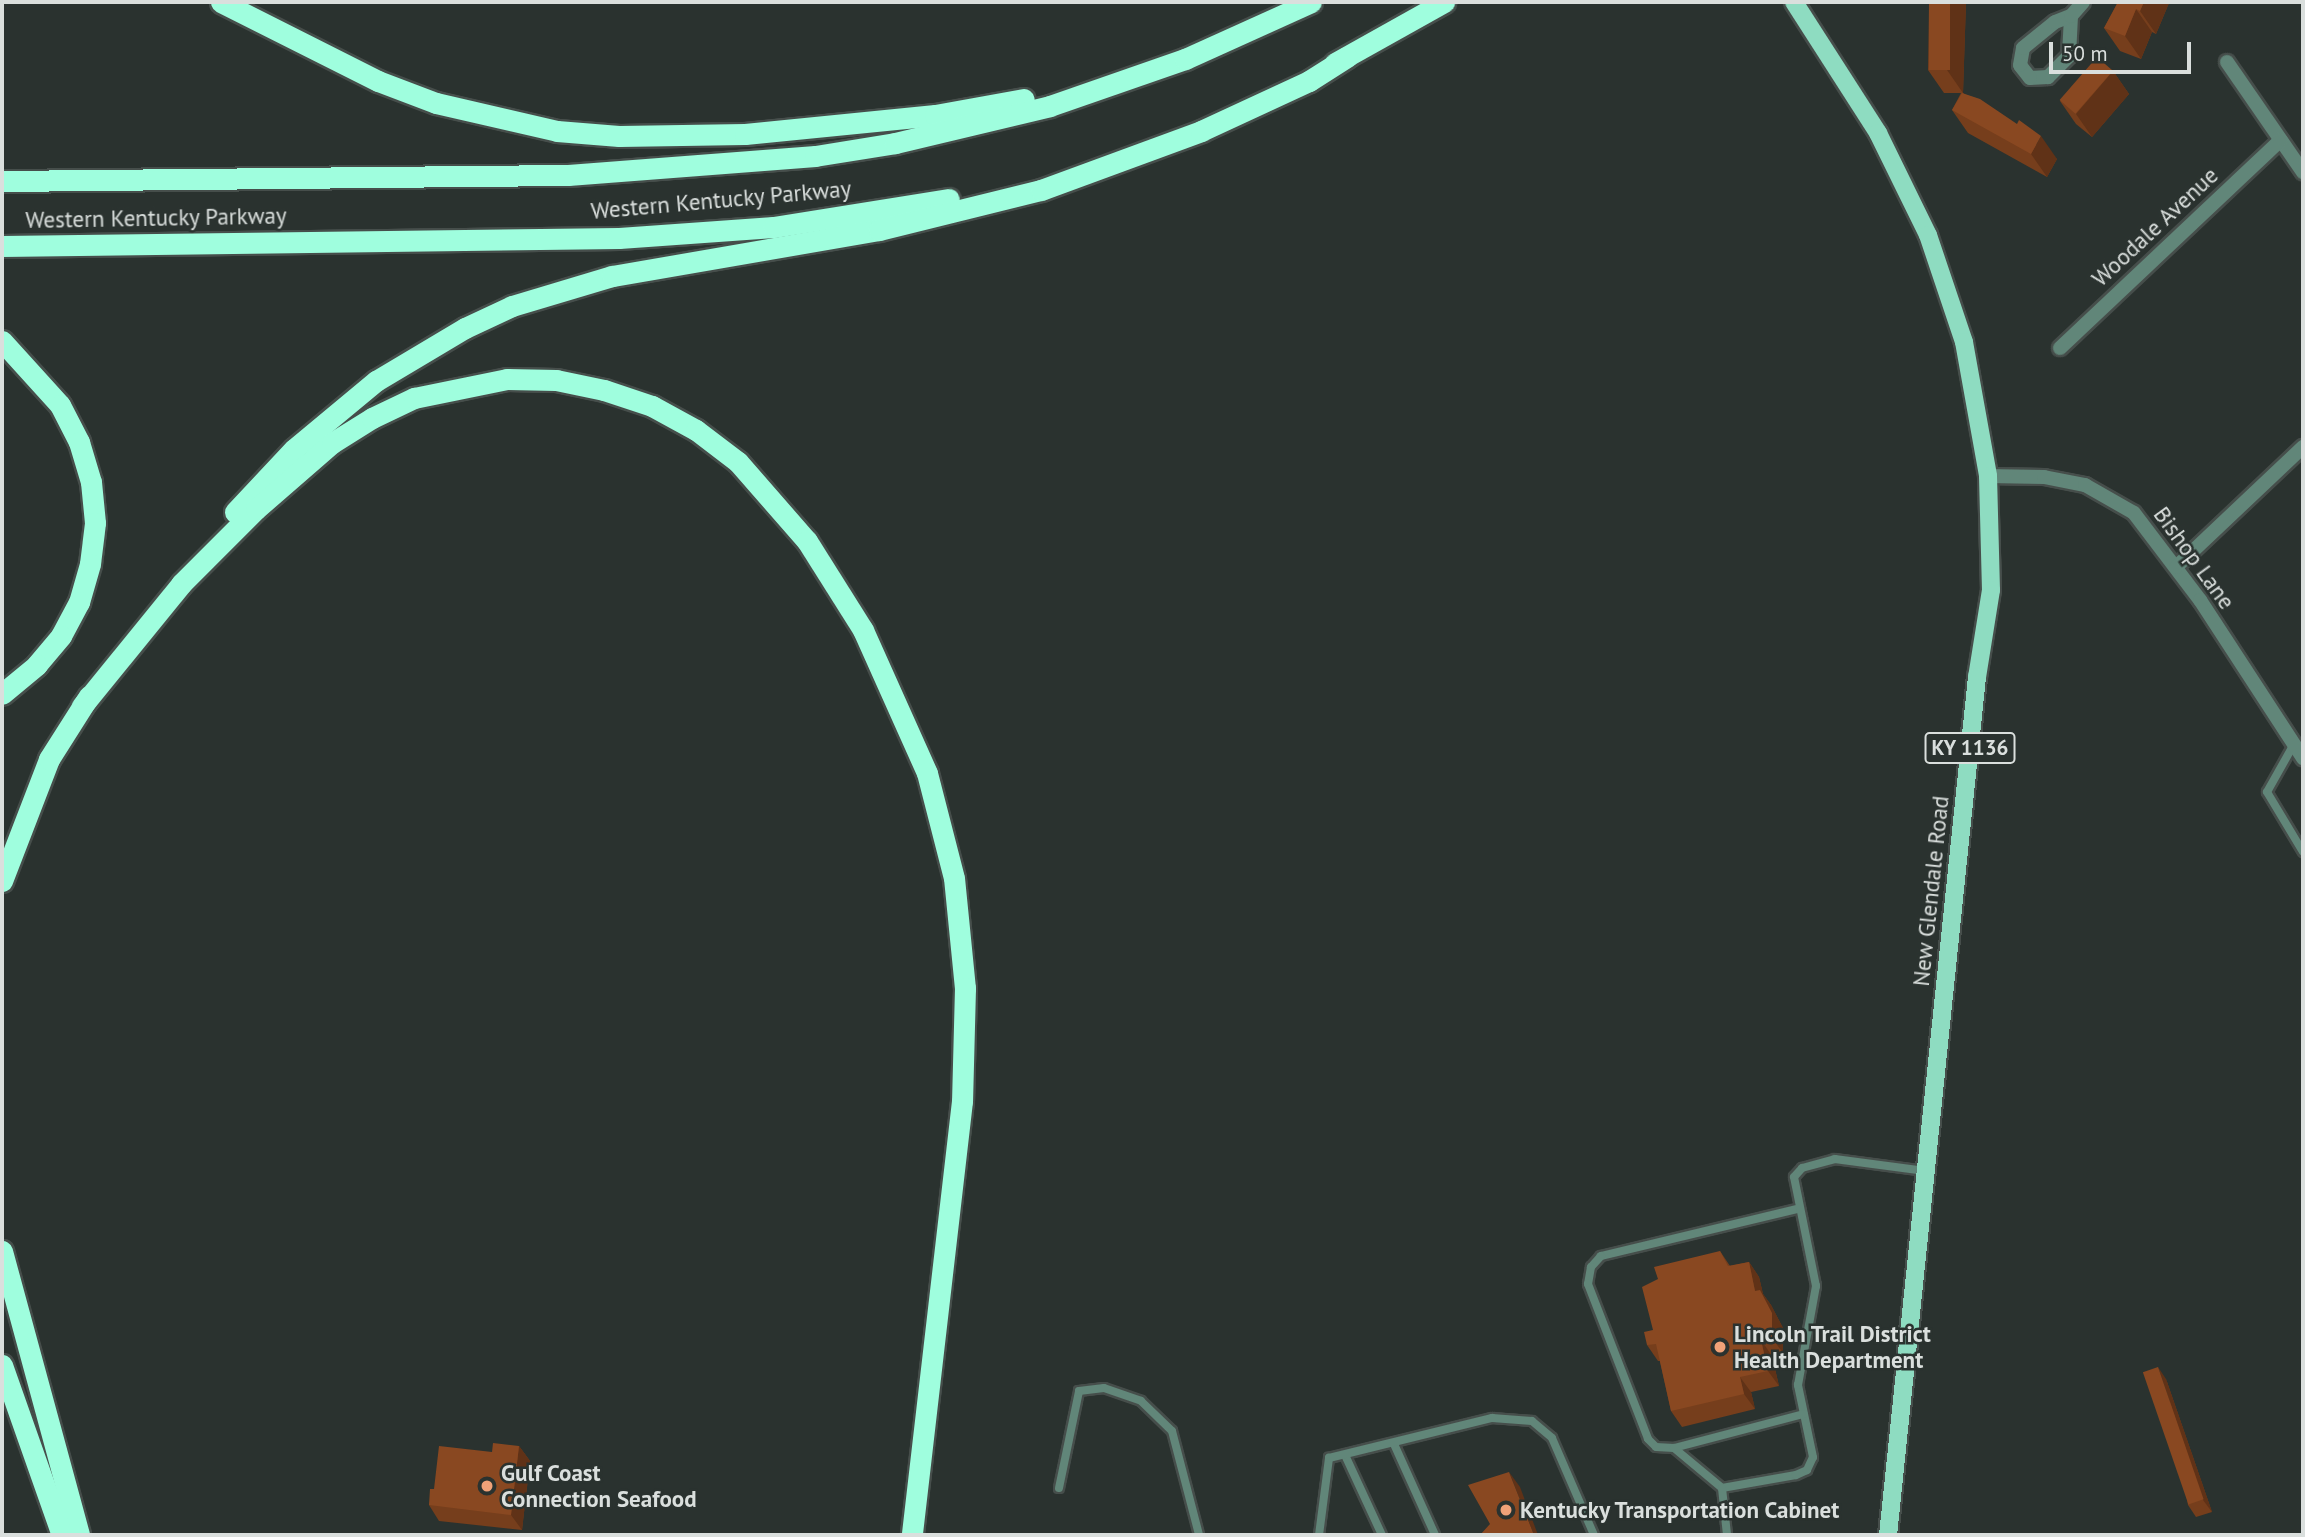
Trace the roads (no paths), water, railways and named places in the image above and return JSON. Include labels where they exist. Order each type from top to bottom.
[{"type":"highway","points":[[221,2],[378,81],[436,103],[520,125],[619,136],[745,134],[935,115],[1060,91],[1185,59]]},
{"type":"highway","name":"Western Kentucky Parkway","points":[[2,181],[568,175],[733,166],[842,152],[973,126],[1050,106],[1185,59],[1311,2]]},
{"type":"highway","name":"Western Kentucky Parkway","points":[[2,246],[619,238],[850,217],[936,201],[1069,168],[1211,119],[1347,57],[1444,2]]},
{"type":"highway","points":[[2,881],[26,810],[82,706],[148,615],[294,449],[376,381],[465,328],[524,302],[612,276],[879,230],[1054,186],[1201,131],[1310,81],[1347,57]]},
{"type":"highway","points":[[2,341],[53,396],[79,442],[91,482],[95,523],[90,564],[67,625],[37,665],[2,694]]},
{"type":"highway","points":[[82,706],[181,584],[256,509],[332,443],[372,418],[414,398],[507,379],[592,387],[652,406],[696,430],[737,462],[807,541],[863,630],[927,773],[954,878],[965,988],[962,1101],[912,1535]]},
{"type":"highway","points":[[2,1251],[79,1535]]},
{"type":"highway","points":[[2,1365],[62,1535]]},
{"type":"main road","name":"New Glendale Road","points":[[1794,2],[1878,133],[1928,235],[1964,342],[1988,476],[1991,590],[1977,677],[1928,1171],[1888,1535]]},
{"type":"street","points":[[2071,16],[2069,56],[2048,77],[2030,78],[2020,65],[2023,48],[2055,22],[2071,16],[2083,2]]},
{"type":"street","points":[[2227,62],[2303,172]]},
{"type":"street","name":"Woodale Avenue","points":[[2060,348],[2281,140]]},
{"type":"street","points":[[2176,567],[2303,447]]},
{"type":"street","name":"Bishop Lane","points":[[1988,476],[2063,479],[2109,495],[2134,513],[2176,567],[2303,758]]},
{"type":"lane","points":[[2294,744],[2267,792],[2303,852]]},
{"type":"lane","points":[[1722,1488],[1807,1470],[1813,1457],[1798,1385],[1816,1286],[1797,1209],[1794,1177],[1801,1168],[1835,1159],[1928,1171]]},
{"type":"lane","points":[[1797,1209],[1601,1256],[1591,1267],[1588,1284],[1648,1438],[1656,1447],[1674,1448],[1804,1414]]},
{"type":"lane","points":[[1059,1488],[1079,1391],[1104,1388],[1141,1401],[1172,1431],[1199,1535]]},
{"type":"lane","points":[[1319,1535],[1329,1458],[1492,1418],[1532,1421],[1552,1438],[1594,1535]]},
{"type":"lane","points":[[1394,1444],[1435,1535]]},
{"type":"lane","points":[[1674,1448],[1722,1488],[1727,1535]]},
{"type":"lane","points":[[1345,1455],[1382,1535]]},
{"type":"place","name":"Lincoln Trail District Health Department","points":[[1720,1347]]},
{"type":"place","name":"Gulf Coast Connection Seafood","points":[[487,1486]]},
{"type":"place","name":"Kentucky Transportation Cabinet","points":[[1506,1510]]}]
